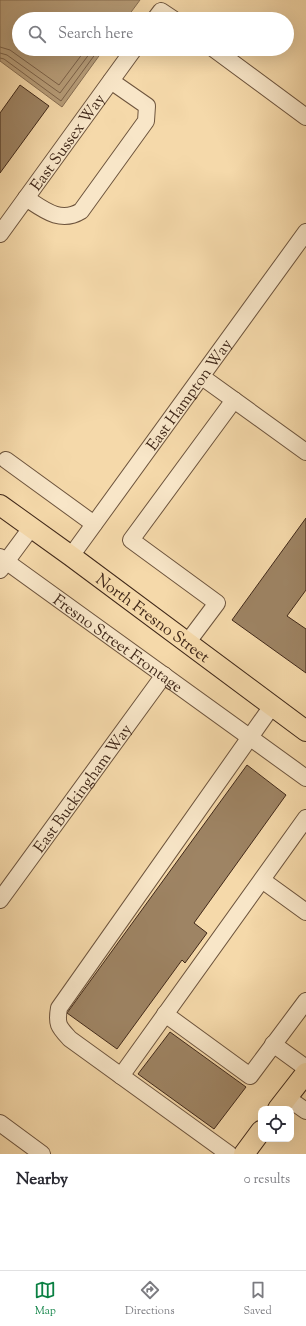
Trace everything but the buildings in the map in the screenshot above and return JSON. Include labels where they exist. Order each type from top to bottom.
[{"type":"main road","name":"North Fresno Street","points":[[0,505],[306,731]]},
{"type":"main road","points":[[282,1103],[306,1073]]},
{"type":"main road","points":[[244,1154],[258,1135]]},
{"type":"street","name":"East Sussex Way","points":[[0,234],[129,56]]},
{"type":"street","points":[[223,56],[306,117]]},
{"type":"street","points":[[26,198],[48,212],[67,217],[75,215],[81,211],[146,121],[147,106],[111,80]]},
{"type":"street","name":"East Hampton Way","points":[[70,556],[202,377],[306,232]]},
{"type":"street","points":[[202,377],[306,452]]},
{"type":"street","points":[[187,643],[217,603],[131,540],[234,400]]},
{"type":"street","points":[[6,460],[94,524]]},
{"type":"street","points":[[2,563],[31,528]]},
{"type":"street","name":"Fresno Street Frontage","points":[[2,563],[164,675],[306,778]]},
{"type":"street","name":"East Buckingham Way","points":[[0,900],[164,675]]},
{"type":"street","points":[[230,1154],[70,1039],[61,1030],[57,1020],[59,1008],[272,706]]},
{"type":"street","points":[[121,1076],[306,818]]},
{"type":"street","points":[[262,880],[306,912]]},
{"type":"street","points":[[165,1014],[250,1076],[306,1001]]},
{"type":"street","points":[[273,1044],[306,1068]]},
{"type":"street","points":[[282,1103],[306,1111]]},
{"type":"street","points":[[0,1123],[42,1154]]},
{"type":"water","points":[[0,0],[140,0],[131,12],[12,12],[12,56],[99,56],[62,107],[0,61]]}]
